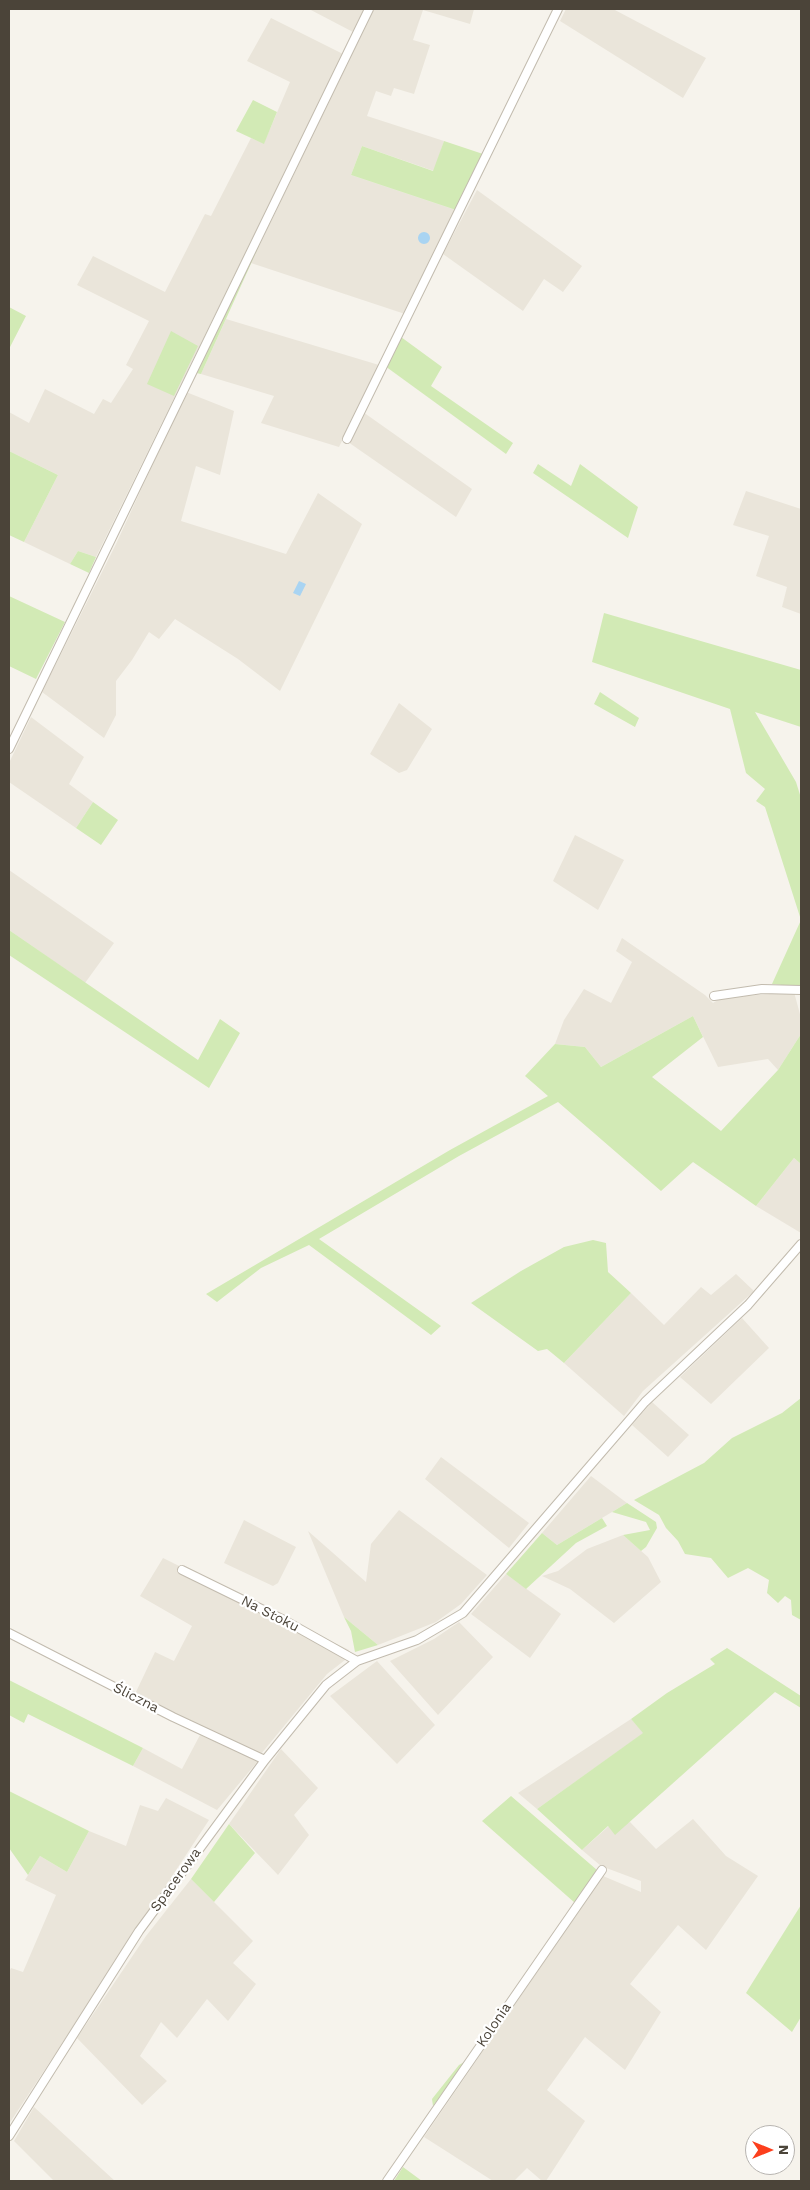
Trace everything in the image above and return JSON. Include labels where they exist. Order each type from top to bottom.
[{"type":"street","points":[[9,749],[369,9]]},
{"type":"street","points":[[347,438],[558,9]]},
{"type":"street","points":[[714,996],[762,989],[801,990]]},
{"type":"street","name":"Spacerowa","points":[[9,2136],[139,1931],[265,1760],[326,1685],[356,1660],[378,1655],[417,1640],[463,1613],[645,1402],[748,1305],[801,1244]]},
{"type":"street","name":"Na Stoku","points":[[182,1570],[284,1620],[356,1660]]},
{"type":"street","name":"Śliczna","points":[[9,1633],[173,1717],[265,1760]]},
{"type":"street","name":"Kolonia","points":[[387,2181],[602,1870]]},
{"type":"shaded area","points":[[309,9],[364,9],[353,32]]},
{"type":"shaded area","points":[[374,9],[474,9],[470,24],[423,10],[413,40],[430,45],[414,94],[394,88],[391,96],[376,91],[367,116],[444,141],[434,171],[362,146],[351,175],[456,210],[405,314],[251,263]]},
{"type":"shaded area","points":[[566,9],[613,9],[706,58],[683,98],[560,21]]},
{"type":"shaded area","points":[[271,18],[343,54],[96,557],[78,551],[70,564],[24,542],[58,475],[9,451],[9,412],[29,423],[45,389],[94,414],[103,399],[111,403],[133,369],[126,365],[149,321],[77,285],[93,256],[165,292],[205,214],[211,216],[251,138],[264,143],[290,82],[247,61]]},
{"type":"shaded area","points":[[477,190],[582,266],[563,292],[544,279],[523,311],[443,254]]},
{"type":"shaded area","points":[[226,319],[379,365],[339,447],[261,423],[274,396],[201,374]]},
{"type":"shaded area","points":[[186,392],[234,411],[220,475],[196,466],[181,521],[286,554],[318,493],[362,524],[280,691],[238,659],[175,619],[159,639],[149,632],[132,660],[116,681],[116,715],[104,738],[42,692],[116,544]]},
{"type":"shaded area","points":[[363,412],[472,489],[456,517],[348,442]]},
{"type":"shaded area","points":[[746,491],[801,509],[801,614],[782,607],[787,587],[756,576],[769,536],[733,525]]},
{"type":"shaded area","points":[[399,703],[432,729],[407,770],[399,773],[370,754]]},
{"type":"shaded area","points":[[31,717],[84,757],[69,784],[93,802],[76,828],[9,782],[9,763]]},
{"type":"shaded area","points":[[575,835],[624,860],[598,910],[553,881]]},
{"type":"shaded area","points":[[9,870],[114,943],[85,983],[9,930]]},
{"type":"shaded area","points":[[622,938],[705,995],[713,1003],[721,998],[794,992],[801,1018],[801,1034],[778,1070],[768,1059],[718,1067],[693,1016],[601,1067],[585,1047],[555,1044],[564,1020],[584,989],[611,1003],[632,962],[616,951]]},
{"type":"shaded area","points":[[794,1158],[801,1164],[801,1233],[756,1206]]},
{"type":"shaded area","points":[[736,1274],[754,1291],[643,1391],[624,1416],[564,1363],[631,1293],[664,1325],[701,1287],[711,1295]]},
{"type":"shaded area","points":[[742,1318],[769,1348],[711,1404],[680,1377]]},
{"type":"shaded area","points":[[652,1402],[689,1435],[668,1457],[632,1425]]},
{"type":"shaded area","points":[[441,1457],[529,1523],[509,1548],[425,1479]]},
{"type":"shaded area","points":[[591,1476],[627,1503],[557,1545],[542,1533]]},
{"type":"shaded area","points":[[399,1510],[487,1575],[461,1604],[436,1622],[378,1645],[344,1617],[308,1531],[366,1582],[371,1544]]},
{"type":"shaded area","points":[[244,1520],[296,1547],[278,1583],[273,1586],[224,1563]]},
{"type":"shaded area","points":[[623,1535],[648,1557],[661,1582],[614,1623],[570,1589],[542,1576],[558,1571],[587,1549]]},
{"type":"shaded area","points":[[163,1558],[349,1650],[345,1660],[327,1674],[261,1754],[135,1694],[155,1652],[174,1661],[192,1626],[140,1596]]},
{"type":"shaded area","points":[[506,1574],[561,1614],[530,1658],[471,1614]]},
{"type":"shaded area","points":[[459,1622],[493,1657],[438,1715],[390,1661],[434,1639]]},
{"type":"shaded area","points":[[377,1661],[435,1725],[397,1764],[330,1696]]},
{"type":"shaded area","points":[[631,1719],[644,1733],[537,1809],[518,1793]]},
{"type":"shaded area","points":[[200,1735],[258,1761],[217,1810],[133,1766],[143,1748],[182,1769]]},
{"type":"shaded area","points":[[281,1749],[318,1788],[294,1815],[309,1835],[278,1875],[229,1824]]},
{"type":"shaded area","points":[[166,1798],[209,1820],[9,2124],[9,1972],[11,1968],[23,1972],[56,1895],[25,1880],[40,1856],[67,1872],[89,1831],[126,1846],[140,1805],[158,1811]]},
{"type":"shaded area","points":[[693,1819],[726,1856],[758,1876],[706,1950],[678,1925],[630,1984],[661,2012],[625,2070],[585,2037],[547,2090],[585,2121],[546,2181],[542,2181],[527,2168],[514,2181],[493,2181],[424,2137],[603,1876],[641,1892],[641,1881],[601,1866],[582,1850],[609,1826],[630,1822],[656,1849]]},
{"type":"shaded area","points":[[191,1879],[253,1941],[233,1963],[256,1984],[228,2021],[207,1999],[177,2038],[161,2022],[140,2056],[167,2081],[142,2105],[77,2038],[146,1936]]},
{"type":"shaded area","points":[[34,2107],[115,2181],[54,2181],[14,2141]]},
{"type":"green space","points":[[253,100],[277,112],[264,144],[236,131]]},
{"type":"green space","points":[[444,141],[483,154],[456,210],[351,175],[362,146],[433,171]]},
{"type":"green space","points":[[257,246],[259,246],[201,374],[196,373]]},
{"type":"green space","points":[[9,307],[26,316],[9,349]]},
{"type":"green space","points":[[171,331],[198,346],[174,396],[147,384]]},
{"type":"green space","points":[[401,337],[442,367],[431,386],[513,443],[506,454],[385,366]]},
{"type":"green space","points":[[9,451],[58,475],[24,542],[9,535]]},
{"type":"green space","points":[[538,464],[571,486],[580,464],[638,507],[628,538],[533,473]]},
{"type":"green space","points":[[78,551],[96,557],[89,573],[70,564]]},
{"type":"green space","points":[[9,596],[65,622],[36,679],[9,666]]},
{"type":"green space","points":[[604,613],[801,670],[801,727],[755,712],[796,782],[801,798],[801,920],[765,807],[756,801],[765,789],[746,773],[730,709],[592,662]]},
{"type":"green space","points":[[600,692],[639,718],[635,727],[594,704]]},
{"type":"green space","points":[[93,802],[118,820],[101,845],[76,828]]},
{"type":"green space","points":[[801,920],[801,987],[772,984]]},
{"type":"green space","points":[[9,930],[198,1060],[220,1019],[240,1033],[209,1088],[9,955]]},
{"type":"green space","points":[[693,1016],[703,1037],[652,1077],[721,1131],[778,1070],[801,1034],[801,1164],[794,1158],[756,1206],[693,1162],[661,1191],[558,1102],[459,1156],[319,1239],[441,1326],[431,1335],[309,1245],[261,1268],[217,1302],[206,1294],[450,1150],[548,1096],[525,1076],[555,1044],[585,1047],[601,1067]]},
{"type":"green space","points":[[593,1240],[606,1243],[608,1272],[631,1293],[564,1363],[547,1349],[538,1351],[471,1303],[521,1271],[564,1247]]},
{"type":"green space","points":[[801,1398],[801,1620],[792,1615],[791,1600],[785,1596],[778,1603],[767,1593],[769,1580],[748,1568],[728,1578],[711,1558],[685,1554],[659,1515],[634,1500],[704,1463],[732,1438],[782,1413]]},
{"type":"green space","points":[[627,1503],[656,1522],[657,1528],[646,1547],[641,1551],[623,1535],[650,1530],[646,1522],[612,1512]]},
{"type":"green space","points":[[602,1518],[607,1526],[576,1543],[526,1589],[506,1574],[542,1533],[557,1545]]},
{"type":"green space","points":[[344,1617],[378,1645],[355,1652],[351,1631]]},
{"type":"green space","points":[[727,1648],[801,1696],[801,1708],[775,1692],[615,1835],[608,1826],[582,1850],[537,1809],[643,1733],[631,1719],[667,1693],[715,1664],[710,1659]]},
{"type":"green space","points":[[9,1680],[143,1748],[133,1766],[28,1714],[24,1723],[9,1715]]},
{"type":"green space","points":[[9,1791],[89,1831],[67,1872],[40,1856],[28,1875],[9,1848]]},
{"type":"green space","points":[[511,1796],[597,1870],[575,1903],[482,1821]]},
{"type":"green space","points":[[229,1824],[255,1853],[214,1902],[191,1879]]},
{"type":"green space","points":[[801,1905],[801,2017],[792,2032],[746,1993]]},
{"type":"green space","points":[[466,2061],[433,2106],[432,2099],[459,2065]]},
{"type":"green space","points":[[403,2167],[422,2181],[394,2181]]},
{"type":"water","points":[[422,232],[426,232],[430,238],[426,244],[422,244],[418,240],[418,236]]},
{"type":"water","points":[[299,581],[306,584],[300,596],[293,593]]}]
